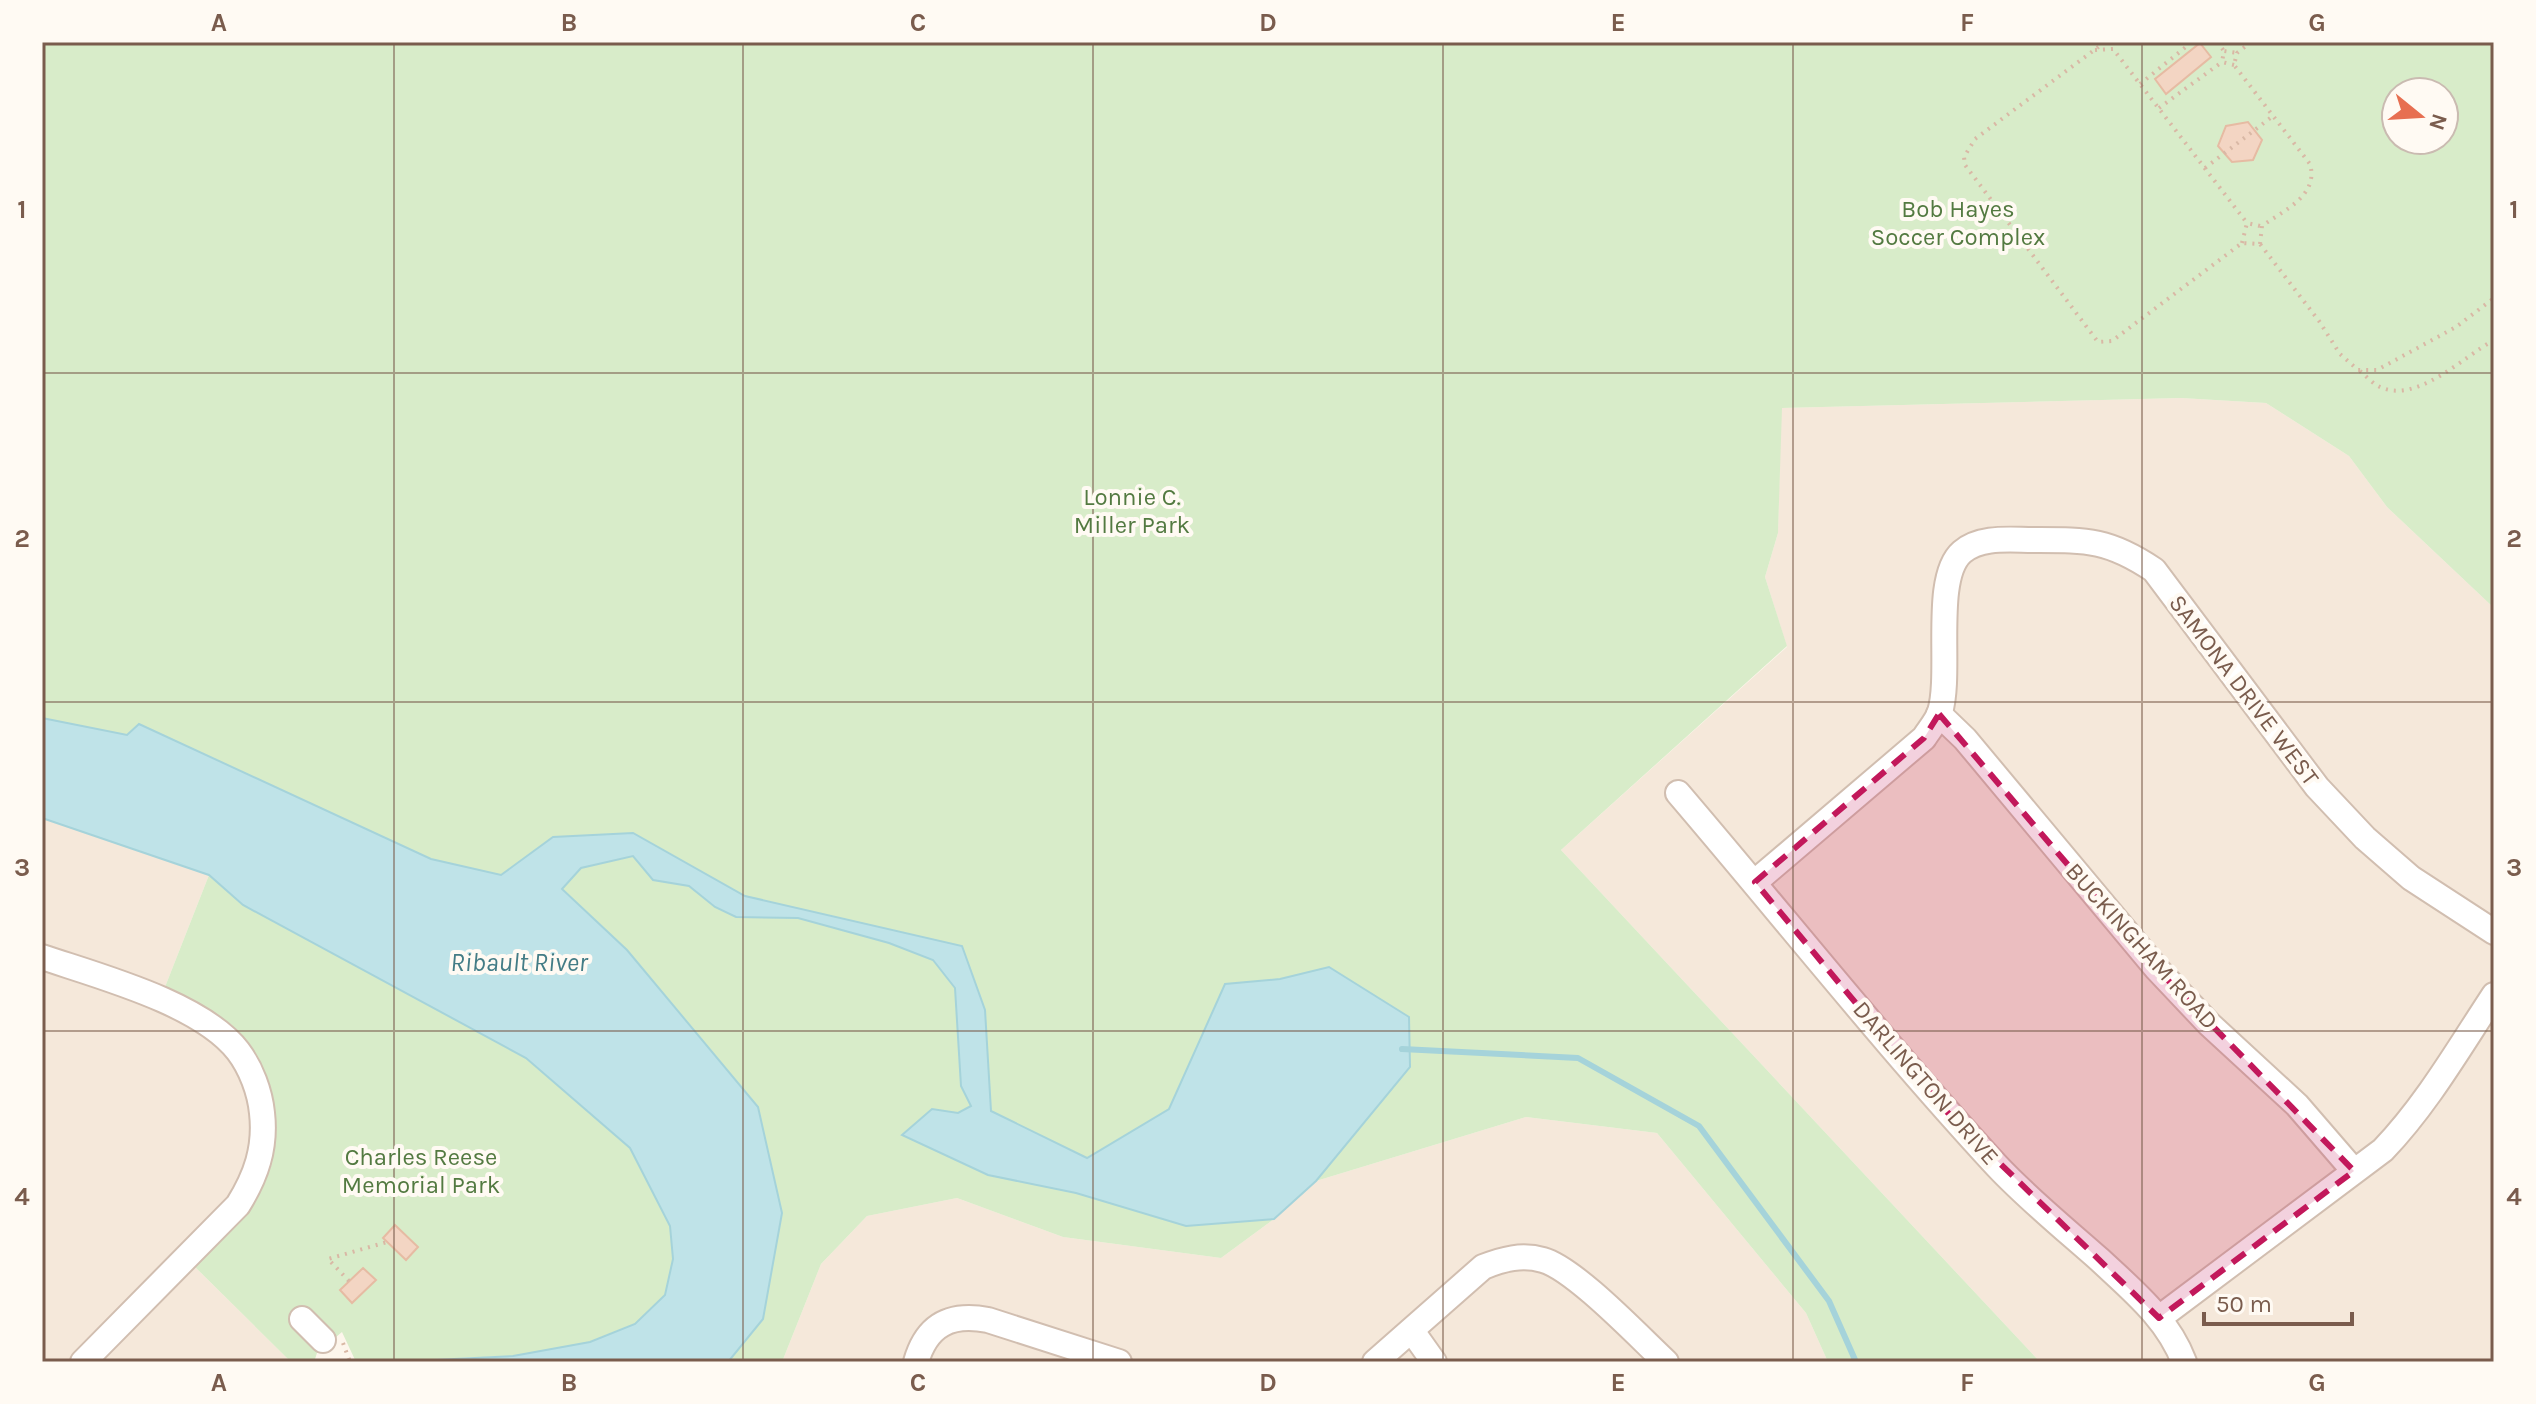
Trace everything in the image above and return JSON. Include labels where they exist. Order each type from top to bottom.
[{"type":"street","name":"SAMONA DRIVE WEST","points":[[1939,714],[1946,675],[1945,592],[1951,568],[1961,553],[1979,543],[1998,540],[2087,540],[2121,550],[2154,570],[2326,797],[2365,838],[2411,878],[2494,932]]},
{"type":"street","points":[[1755,882],[1924,738],[1939,714]]},
{"type":"street","name":"BUCKINGHAM ROAD","points":[[1939,714],[1965,739],[2157,969],[2209,1024],[2297,1105],[2354,1171]]},
{"type":"street","name":"DARLINGTON DRIVE","points":[[1678,793],[1954,1119],[2014,1184],[2138,1295],[2159,1318],[2184,1362]]},
{"type":"street","points":[[42,957],[120,983],[189,1013],[224,1037],[239,1052],[251,1076],[260,1099],[264,1128],[261,1156],[252,1183],[238,1205],[83,1362]]},
{"type":"street","points":[[2159,1318],[2383,1150],[2407,1126],[2494,995]]},
{"type":"street","points":[[1375,1362],[1483,1267],[1520,1257],[1543,1260],[1565,1271],[1666,1362]]},
{"type":"street","points":[[916,1362],[920,1347],[930,1332],[947,1321],[968,1316],[1119,1362]]},
{"type":"street","points":[[302,1319],[323,1340]]},
{"type":"street","points":[[1412,1331],[1434,1362]]},
{"type":"path","points":[[2105,42],[1975,139],[1964,157],[1965,165],[2093,338],[2105,343],[2112,341],[2242,243],[2247,223]]},
{"type":"path","points":[[2113,49],[2115,42]]},
{"type":"path","points":[[2140,84],[2192,42]]},
{"type":"path","points":[[2217,42],[2224,51],[2237,53]]},
{"type":"path","points":[[2234,65],[2237,53],[2251,42]]},
{"type":"path","points":[[2093,51],[2113,49]]},
{"type":"path","points":[[2113,49],[2247,223],[2262,226]]},
{"type":"path","points":[[2159,108],[2222,62],[2224,51]]},
{"type":"path","points":[[2222,62],[2234,65],[2310,164],[2313,180],[2305,194],[2262,226],[2260,244],[2319,321],[2340,354],[2381,388],[2412,390],[2494,340]]},
{"type":"path","points":[[2205,168],[2274,116]]},
{"type":"path","points":[[2242,243],[2260,244]]},
{"type":"path","points":[[2358,370],[2377,370],[2456,327],[2494,298]]},
{"type":"path","points":[[349,1281],[328,1259],[387,1242]]},
{"type":"highlighted area","points":[[1939,714],[2157,969],[2354,1171],[2159,1318],[1944,1109],[1755,882],[1924,738]]},
{"type":"shaded area","points":[[2181,398],[2266,403],[2349,456],[2387,507],[2494,608],[2494,1362],[2040,1362],[1561,850],[1787,647],[1765,577],[1778,533],[1781,408]]},
{"type":"shaded area","points":[[42,818],[209,875],[165,987],[232,1025],[263,1069],[276,1126],[272,1164],[255,1201],[195,1267],[291,1362],[42,1362]]},
{"type":"shaded area","points":[[1526,1117],[1657,1133],[1806,1313],[1828,1362],[782,1362],[821,1264],[867,1216],[957,1198],[1063,1237],[1221,1258],[1274,1219],[1316,1181]]},
{"type":"green space","name":"Lonnie C. Miller Park","points":[[42,42],[2494,42],[2494,608],[2387,507],[2349,456],[2266,403],[2181,398],[1782,408],[1778,533],[1765,577],[1787,646],[1561,850],[2040,1362],[1828,1362],[1806,1313],[1657,1133],[1526,1117],[1316,1181],[1410,1067],[1329,967],[1280,979],[1225,984],[1169,1109],[1087,1158],[991,1111],[985,1010],[961,946],[745,896],[633,833],[553,837],[501,875],[431,859],[139,724],[127,735],[42,718]]},
{"type":"green space","points":[[633,855],[653,880],[689,885],[715,907],[736,917],[798,918],[889,943],[933,960],[955,988],[961,1086],[972,1106],[958,1113],[988,1175],[1076,1193],[1186,1226],[1274,1219],[1221,1258],[1063,1237],[957,1198],[867,1216],[821,1264],[782,1362],[728,1362],[763,1319],[561,888],[581,868]]},
{"type":"green space","name":"Charles Reese Memorial Park","points":[[209,875],[243,905],[526,1058],[630,1148],[670,1226],[673,1259],[665,1295],[635,1324],[590,1342],[513,1356],[356,1362],[342,1332],[317,1353],[314,1362],[291,1362],[195,1267],[255,1201],[272,1164],[276,1126],[263,1069],[232,1025],[165,987]]},
{"type":"water","name":"Ribault River","points":[[42,718],[127,735],[139,724],[431,859],[501,875],[553,837],[633,833],[745,896],[962,946],[985,1010],[991,1111],[1087,1158],[1169,1109],[1225,984],[1280,979],[1329,967],[1409,1017],[1410,1067],[1316,1181],[1274,1219],[1186,1226],[1076,1193],[988,1175],[902,1135],[932,1109],[958,1113],[971,1106],[961,1086],[955,988],[933,960],[889,943],[798,918],[736,917],[715,907],[689,886],[653,880],[633,856],[581,868],[562,889],[627,950],[758,1107],[782,1213],[763,1319],[728,1362],[393,1362],[513,1356],[590,1342],[635,1324],[665,1295],[673,1259],[670,1226],[630,1148],[526,1058],[243,905],[209,875],[42,818]]},
{"type":"building","points":[[2200,43],[2211,57],[2166,94],[2155,79]]},
{"type":"building","points":[[2248,122],[2262,140],[2253,160],[2232,162],[2218,146],[2226,126]]},
{"type":"building","points":[[395,1225],[418,1247],[406,1260],[383,1238]]},
{"type":"building","points":[[363,1268],[376,1280],[352,1303],[340,1290]]},
{"type":"waterway","points":[[1402,1049],[1578,1058],[1699,1126],[1829,1301],[1856,1362]]},
{"type":"park label","name":"Bob Hayes Soccer Complex","points":[[1958,223]]}]
